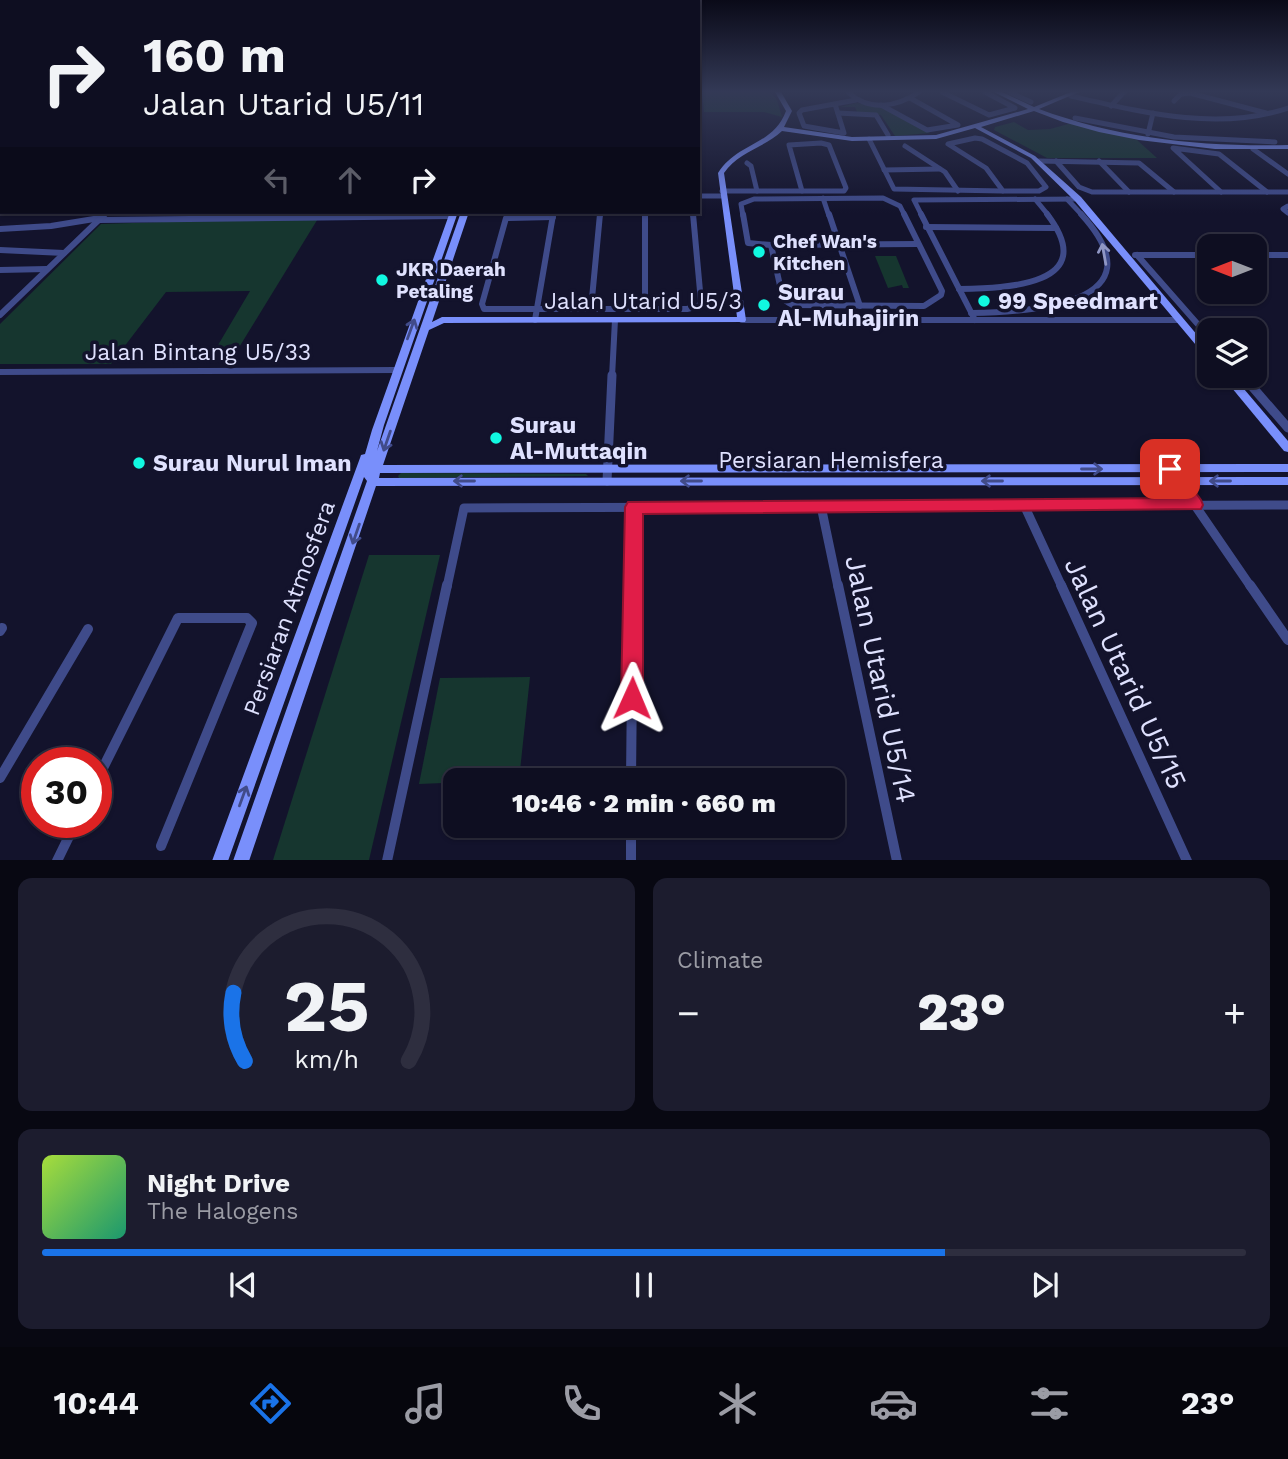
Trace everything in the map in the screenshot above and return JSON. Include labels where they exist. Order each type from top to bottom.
[{"type":"street","points":[[742,320],[721,173],[726,164],[775,132]]},
{"type":"street","points":[[806,132],[869,139],[936,137],[957,132]]},
{"type":"street","points":[[973,132],[1039,161],[1078,199],[1197,340]]},
{"type":"street","points":[[869,139],[892,188],[900,191],[1040,191],[1046,187],[1027,163],[982,132]]},
{"type":"street","points":[[1121,132],[1162,142],[1253,149],[1288,147]]},
{"type":"street","points":[[1139,132],[1209,142],[1275,142]]},
{"type":"street","points":[[986,136],[950,143],[950,146],[986,168],[1003,191]]},
{"type":"street","points":[[700,196],[734,191],[757,191],[803,191],[845,191],[829,145],[792,143],[788,146],[803,191]]},
{"type":"street","points":[[905,146],[945,172],[958,191]]},
{"type":"street","points":[[1221,192],[1172,149],[1219,154],[1267,192]]},
{"type":"street","points":[[1253,149],[1288,174]]},
{"type":"street","points":[[1039,161],[1139,163],[1174,192]]},
{"type":"street","points":[[1056,161],[1079,187],[1092,192],[1288,192]]},
{"type":"street","points":[[1099,161],[1129,192]]},
{"type":"street","points":[[747,163],[751,166],[757,191]]},
{"type":"street","points":[[884,170],[940,169]]},
{"type":"street","points":[[822,198],[860,306]]},
{"type":"street","points":[[748,243],[741,204],[754,199],[883,198],[900,206],[942,291],[941,295],[924,306],[797,306],[785,302],[771,245]]},
{"type":"street","points":[[1067,199],[1096,233],[1105,252],[1105,272],[1094,289],[1072,302],[1046,309],[973,316],[913,201],[916,198],[1078,199]]},
{"type":"street","points":[[959,289],[1015,286],[1051,274],[1063,260],[1065,251],[1056,228],[1035,199]]},
{"type":"street","points":[[0,315],[105,214]]},
{"type":"street","points":[[0,229],[100,219],[454,214]]},
{"type":"street","name":"Persiaran Atmosfera","points":[[241,860],[431,310],[435,281],[454,214]]},
{"type":"street","name":"Persiaran Atmosfera","points":[[220,860],[379,425],[396,370],[464,214]]},
{"type":"street","points":[[535,320],[537,309],[553,214],[506,218],[482,304],[484,309],[537,309],[591,309],[645,309],[687,309],[699,306],[701,302],[693,214]]},
{"type":"street","points":[[591,309],[600,214]]},
{"type":"street","points":[[645,214],[645,309]]},
{"type":"street","points":[[926,226],[1056,228]]},
{"type":"street","points":[[731,243],[918,244]]},
{"type":"street","points":[[0,250],[64,253]]},
{"type":"street","points":[[1125,255],[1197,255]]},
{"type":"street","points":[[1138,255],[1197,324]]},
{"type":"street","points":[[1267,255],[1288,255]]},
{"type":"street","points":[[0,270],[47,269]]},
{"type":"street","points":[[0,302],[13,302]]},
{"type":"street","points":[[431,310],[433,315],[442,320]]},
{"type":"street","name":"Jalan Utarid U5/3","points":[[442,320],[1191,317]]},
{"type":"street","points":[[424,330],[442,320]]},
{"type":"street","points":[[607,475],[615,320]]},
{"type":"street","points":[[396,370],[403,378],[397,413]]},
{"type":"street","name":"Jalan Bintang U5/33","points":[[0,372],[396,370]]},
{"type":"street","points":[[1237,388],[1288,449]]},
{"type":"street","points":[[1253,388],[1288,428]]},
{"type":"street","points":[[334,544],[354,498],[373,475],[369,456],[379,425]]},
{"type":"street","name":"Persiaran Hemisfera","points":[[607,475],[1288,468]]},
{"type":"street","points":[[1170,469],[1288,640]]},
{"type":"street","name":"Persiaran Hemisfera","points":[[373,475],[1288,481]]},
{"type":"street","name":"Jalan Utarid U5/15","points":[[1024,505],[1187,860]]},
{"type":"street","points":[[387,860],[464,508],[1288,505]]},
{"type":"street","name":"Jalan Utarid U5/14","points":[[821,506],[897,860]]},
{"type":"street","points":[[631,768],[634,507]]},
{"type":"street","points":[[112,750],[178,618],[247,618],[252,623],[161,846]]},
{"type":"street","points":[[0,778],[88,629]]},
{"type":"street","points":[[210,860],[229,837]]},
{"type":"street","points":[[57,860],[68,838]]},
{"type":"street","points":[[631,838],[631,860]]},
{"type":"green space","points":[[892,132],[930,133],[895,136]]},
{"type":"green space","points":[[998,132],[1107,132],[1137,140],[1157,158],[1047,158]]},
{"type":"green space","points":[[319,217],[230,362],[208,362],[250,291],[166,292],[111,364],[0,364],[0,324],[101,224]]},
{"type":"green space","points":[[875,256],[896,256],[909,288],[903,288],[902,285],[888,288]]},
{"type":"green space","points":[[401,473],[586,474],[588,476],[399,478]]},
{"type":"green space","points":[[369,555],[440,555],[369,860],[273,860]]},
{"type":"green space","points":[[530,677],[520,768],[443,768],[443,783],[419,784],[440,678]]},
{"type":"place","name":"Chef Wan's Kitchen","points":[[759,252]]},
{"type":"place","name":"JKR Daerah Petaling","points":[[382,280]]},
{"type":"place","name":"99 Speedmart","points":[[984,301]]},
{"type":"place","name":"Surau Al-Muhajirin","points":[[764,305]]},
{"type":"place","name":"Surau Al-Muttaqin","points":[[496,438]]},
{"type":"place","name":"Surau Nurul Iman","points":[[139,463]]},
{"type":"route","points":[[632,698],[634,507],[1195,505],[1170,469]]}]
